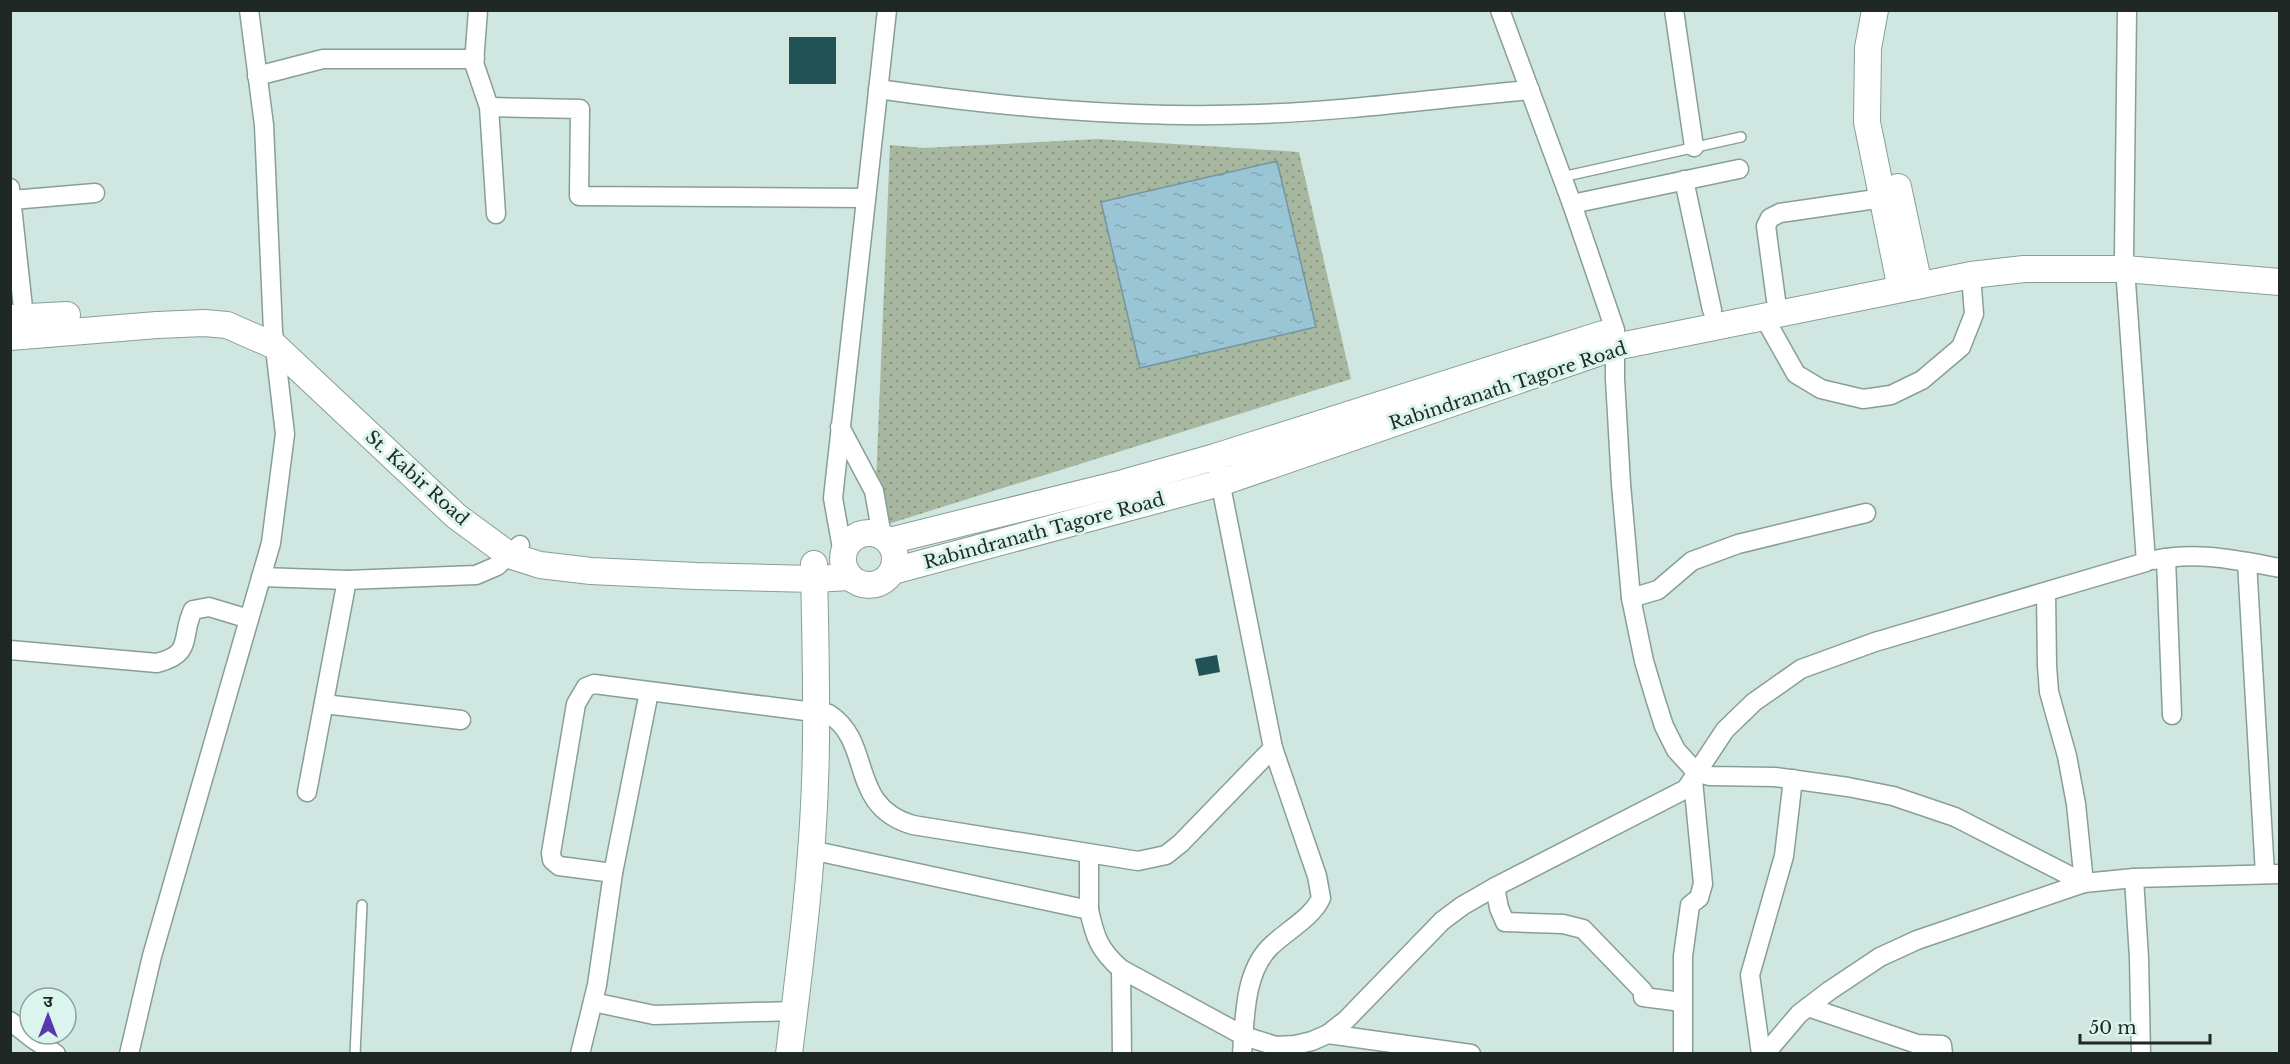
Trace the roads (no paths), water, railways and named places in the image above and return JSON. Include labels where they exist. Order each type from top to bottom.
[{"type":"main road","points":[[1875,10],[1868,48],[1867,123],[1883,198],[1909,279]]},
{"type":"main road","points":[[1868,87],[1885,122],[1909,279]]},
{"type":"main road","name":"Rabindranath Tagore Road","points":[[1770,309],[1712,310],[1124,483],[885,538],[866,533],[858,535],[846,547],[845,565],[857,582],[873,585],[881,583],[893,571],[1220,483],[1615,339],[1770,309],[1909,279],[2003,255],[2036,252],[2125,261],[2280,282]]},
{"type":"main road","name":"Rabindranath Tagore Road","points":[[1909,279],[2125,261],[2237,261],[2280,265]]},
{"type":"main road","name":"St. Kabir Road","points":[[15,324],[203,311],[246,316],[320,370],[365,415],[463,504],[492,527],[514,550],[814,572],[845,565]]},
{"type":"main road","name":"Rabindranath Tagore Road","points":[[885,538],[896,555],[893,571]]},
{"type":"main road","points":[[789,1053],[811,850],[816,711],[814,572]]},
{"type":"street","points":[[129,1053],[152,956],[271,543],[285,434],[274,338],[264,125],[249,10]]},
{"type":"street","points":[[478,10],[474,63],[489,107],[495,214]]},
{"type":"street","points":[[845,565],[832,498],[887,10]]},
{"type":"street","points":[[1500,10],[1572,204],[1615,339],[1620,472],[1631,598],[1644,661],[1664,726],[1676,750],[1695,777],[1703,884],[1699,898],[1690,905],[1683,956],[1683,1053]]},
{"type":"street","points":[[1674,10],[1694,147]]},
{"type":"street","points":[[2127,10],[2125,261],[2146,562]]},
{"type":"street","points":[[257,75],[323,59],[475,59]]},
{"type":"street","points":[[878,88],[969,102],[1030,108],[1186,114],[1258,114],[1303,111],[1530,90]]},
{"type":"street","points":[[489,107],[580,109],[579,196],[866,198]]},
{"type":"street","points":[[1572,204],[1738,170]]},
{"type":"street","points":[[1684,180],[1712,310]]},
{"type":"street","points":[[15,324],[11,194],[95,193]]},
{"type":"street","points":[[1883,198],[1780,213],[1770,218],[1766,226],[1770,309],[1796,374],[1821,389],[1863,399],[1891,395],[1923,380],[1961,347],[1974,314],[1971,275]]},
{"type":"street","points":[[840,428],[874,491],[885,538]]},
{"type":"street","points":[[1215,457],[1273,748],[1317,876],[1321,898],[1312,911],[1261,956],[1254,970],[1250,988],[1243,1045]]},
{"type":"street","points":[[1631,598],[1658,590],[1692,561],[1731,546],[1866,513]]},
{"type":"street","points":[[261,577],[347,580],[476,575],[497,566],[514,550]]},
{"type":"street","points":[[1089,854],[1089,910],[1094,935],[1105,955],[1121,969],[1243,1045],[1295,1045],[1328,1034],[1346,1020],[1442,921],[1462,906],[1494,887],[1679,794],[1695,777],[1707,754],[1725,730],[1754,702],[1801,669],[1875,642],[2146,562],[2199,555],[2280,568]]},
{"type":"street","points":[[2166,558],[2172,715]]},
{"type":"street","points":[[1763,1053],[1808,1007],[1880,957],[1917,940],[2084,883],[2134,878],[2272,874],[2247,562]]},
{"type":"street","points":[[307,792],[347,580]]},
{"type":"street","points":[[2046,593],[2049,692],[2069,765],[2076,804],[2084,883]]},
{"type":"street","points":[[10,651],[157,663],[174,659],[184,646],[188,621],[193,610],[209,607],[249,619]]},
{"type":"street","points":[[613,873],[559,866],[552,860],[551,853],[576,704],[586,687],[594,684],[829,714],[839,720],[846,731],[872,796],[883,811],[897,821],[1138,861],[1166,855],[1181,843],[1273,748]]},
{"type":"street","points":[[580,1053],[597,985],[613,873],[649,692]]},
{"type":"street","points":[[324,704],[461,720]]},
{"type":"street","points":[[1695,777],[1792,779],[1893,796],[1955,817],[2084,883]]},
{"type":"street","points":[[1763,1053],[1750,975],[1784,856],[1792,779]]},
{"type":"street","points":[[811,850],[1089,910]]},
{"type":"street","points":[[2134,878],[2141,1053]]},
{"type":"street","points":[[1494,887],[1499,909],[1505,922],[1563,924],[1583,929],[1637,984],[1643,991],[1643,997],[1682,1002]]},
{"type":"street","points":[[1121,969],[1122,1053]]},
{"type":"street","points":[[593,1002],[654,1015],[794,1011]]},
{"type":"street","points":[[1808,1007],[1917,1044],[1942,1045],[1943,1053]]},
{"type":"street","points":[[10,1020],[33,1039],[56,1053]]},
{"type":"street","points":[[1328,1034],[1471,1053]]},
{"type":"lane","points":[[1562,177],[1741,137]]},
{"type":"lane","points":[[355,1053],[362,905]]},
{"type":"water","points":[[1277,161],[1316,327],[1140,368],[1101,202]]}]
